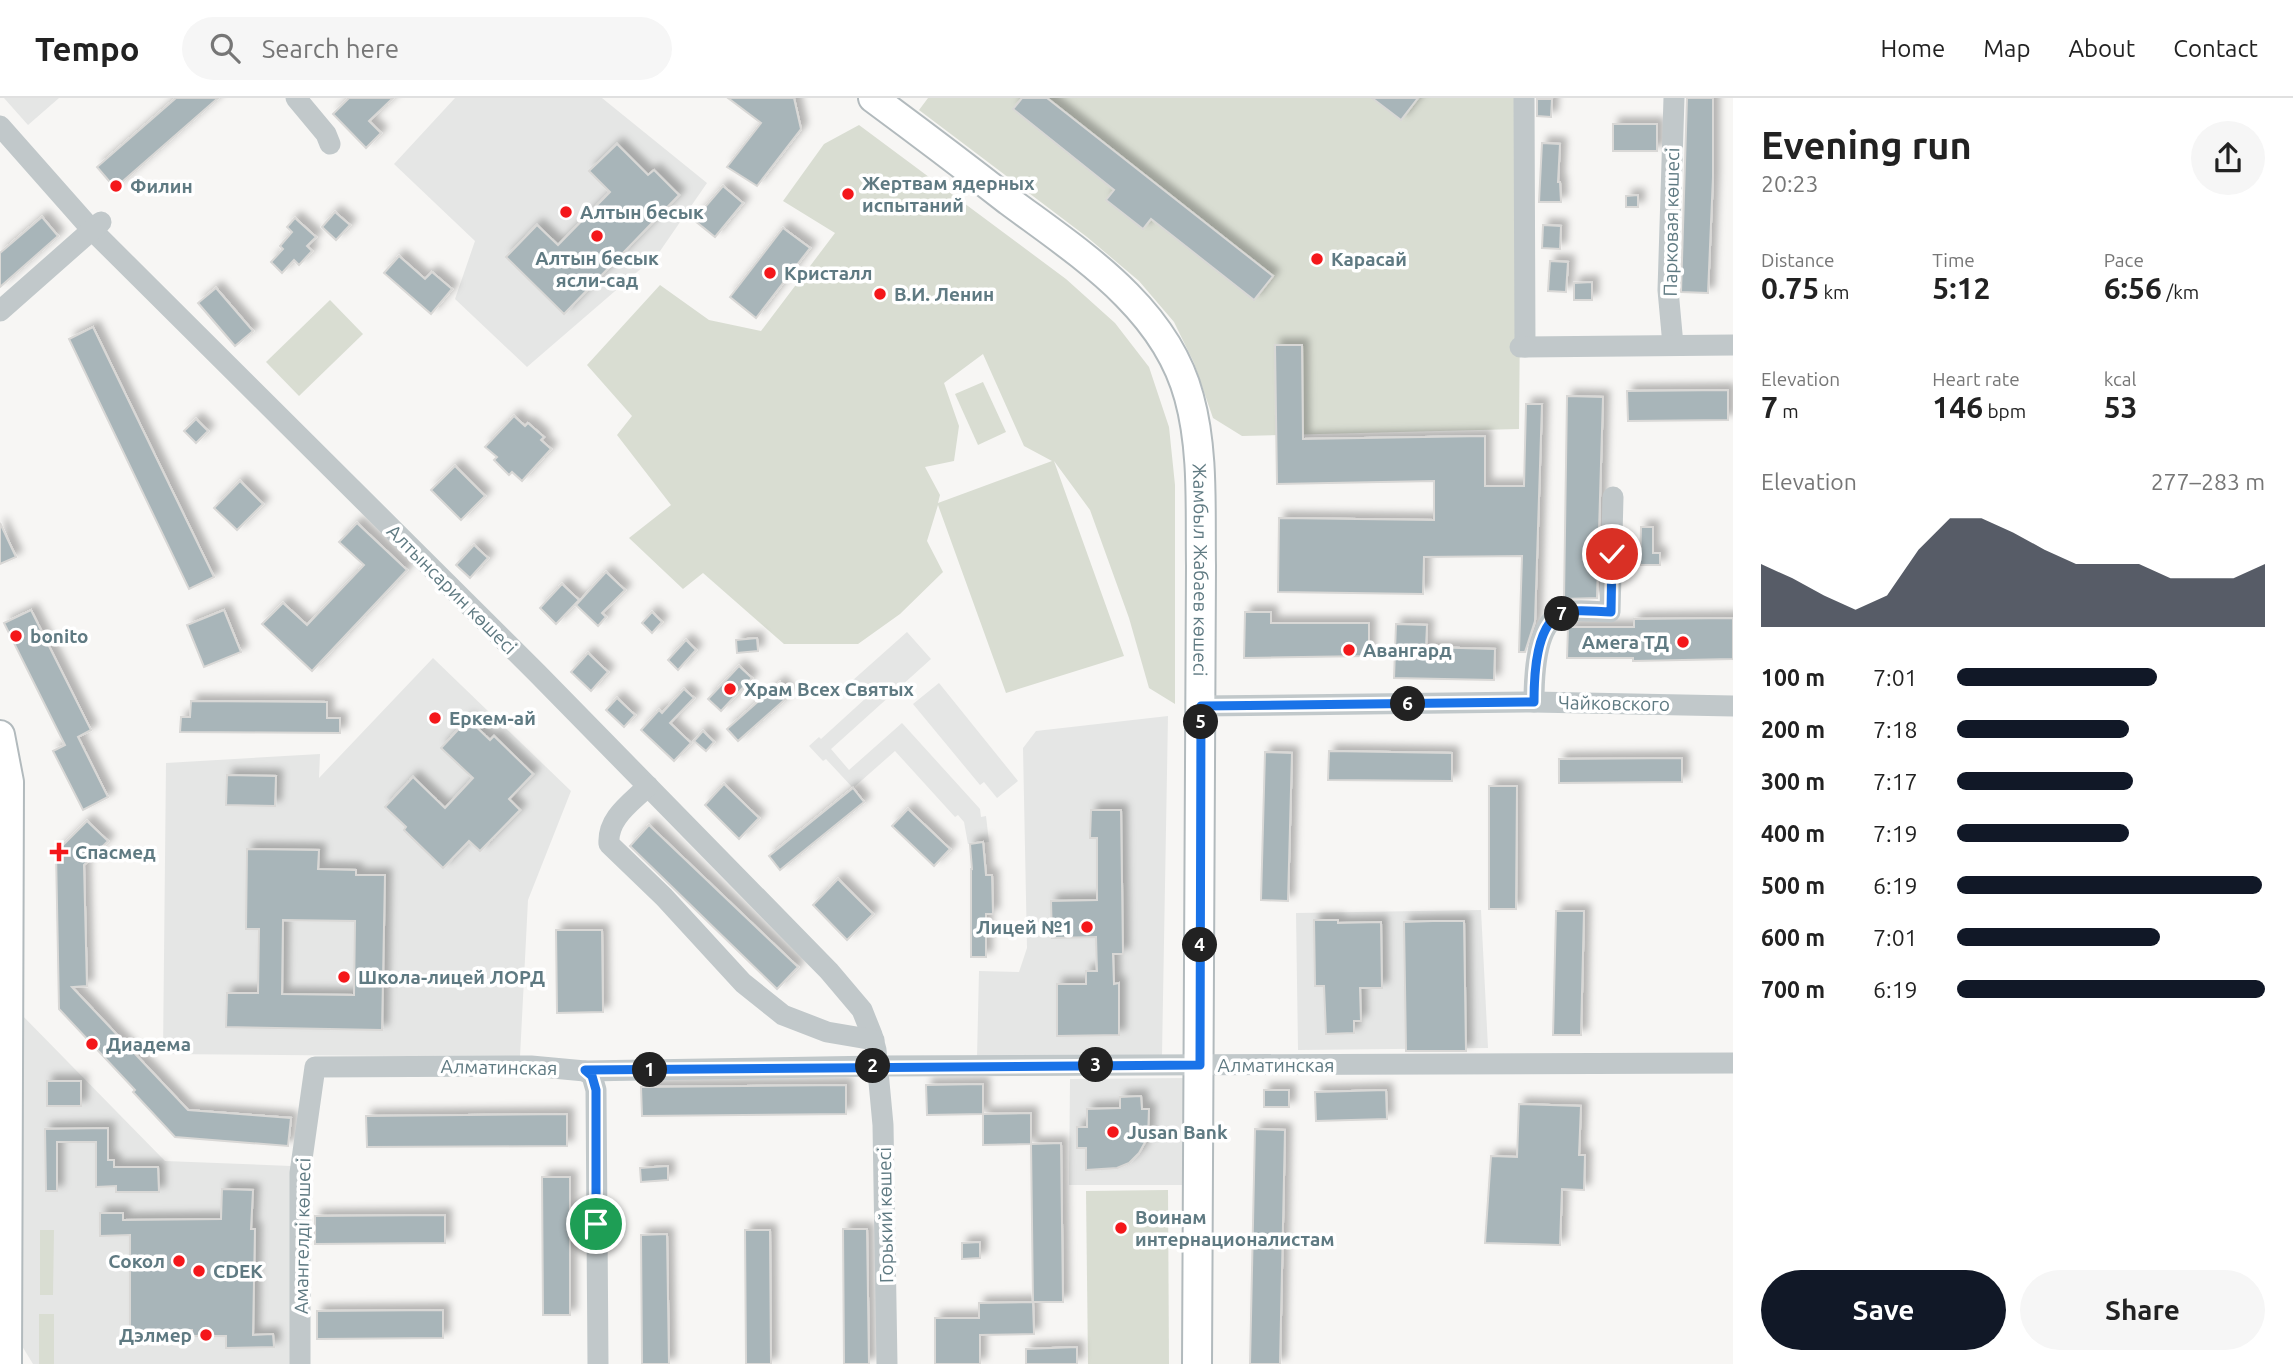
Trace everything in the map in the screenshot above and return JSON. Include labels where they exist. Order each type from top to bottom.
[{"type":"main road","name":"Жамбыл Жабаев көшесі","points":[[873,98],[1079,253],[1126,293],[1160,334],[1176,362],[1189,397],[1198,456],[1201,566],[1200,1065],[1195,1359]]},
{"type":"main road","points":[[0,735],[9,782],[7,1364]]},
{"type":"main road","points":[[0,1335],[6,1301]]},
{"type":"main road","points":[[6,1301],[13,1343],[22,1364]]},
{"type":"street","points":[[296,98],[326,134],[330,145]]},
{"type":"street","points":[[1524,98],[1523,347],[1733,345]]},
{"type":"street","name":"Парковая көшесі","points":[[1673,345],[1668,290],[1674,98]]},
{"type":"street","name":"Алтынсарин көшесі","points":[[0,126],[844,987],[862,1010],[874,1040],[878,1066]]},
{"type":"street","points":[[0,311],[97,225]]},
{"type":"street","points":[[1534,702],[1537,655],[1552,622],[1566,612],[1611,612],[1613,497]]},
{"type":"street","name":"Чайковского","points":[[1201,706],[1534,702],[1733,706]]},
{"type":"street","points":[[648,786],[614,820],[608,833],[609,844],[664,897],[743,983],[783,1015],[827,1032],[874,1040]]},
{"type":"street","name":"Алматинская","points":[[315,1068],[531,1066],[585,1070],[878,1066],[1733,1063]]},
{"type":"street","name":"Горький көшесі","points":[[878,1066],[886,1212],[887,1364]]},
{"type":"street","name":"Амангелді көшесі","points":[[300,1364],[300,1173],[315,1068]]},
{"type":"street","points":[[585,1070],[592,1076],[596,1090],[598,1364]]},
{"type":"shaded area","points":[[4,98],[59,98],[28,125]]},
{"type":"shaded area","name":"Алтын бесык","points":[[455,98],[602,98],[707,183],[658,254],[527,367],[455,299],[475,241],[394,164]]},
{"type":"shaded area","name":"Карасай","points":[[928,98],[1522,98],[1519,429],[1242,436],[1213,418],[1194,363],[1174,322],[1139,281],[1087,237],[919,110]]},
{"type":"shaded area","points":[[859,125],[1066,279],[1115,323],[1149,367],[1169,427],[1175,485],[1175,704],[1149,688],[1129,618],[1090,510],[1054,461],[1124,656],[1006,693],[938,505],[927,541],[943,572],[900,614],[858,644],[784,644],[703,573],[683,589],[629,538],[671,505],[617,435],[632,416],[587,365],[660,285],[709,320],[761,331],[835,233],[783,201],[824,144]],"holes":[[[983,354],[1024,446],[1052,461],[938,503],[940,495],[925,467],[954,461],[959,426],[944,383]]]},
{"type":"shaded area","points":[[330,300],[363,334],[299,396],[266,362]]},
{"type":"shaded area","points":[[983,382],[1006,432],[978,445],[955,394]]},
{"type":"shaded area","points":[[907,632],[931,659],[831,749],[849,770],[902,723],[980,809],[981,817],[986,816],[989,842],[968,844],[964,822],[958,815],[955,817],[895,751],[853,788],[826,759],[823,761],[809,746],[819,737],[821,739],[866,698],[852,681]]},
{"type":"shaded area","name":"Школа-лицей ЛОРД","points":[[433,658],[571,791],[528,900],[520,1057],[163,1054],[166,763],[320,754],[319,778]]},
{"type":"shaded area","points":[[939,683],[1018,781],[997,798],[984,782],[980,785],[913,704]]},
{"type":"shaded area","points":[[1168,716],[1162,1055],[977,1058],[979,971],[1019,972],[1027,948],[1023,748],[1036,731]]},
{"type":"shaded area","points":[[1481,910],[1488,1048],[1298,1050],[1296,913]]},
{"type":"shaded area","points":[[18,1011],[165,1161],[291,1166],[290,1364],[33,1364],[22,1346]]},
{"type":"shaded area","points":[[1189,1078],[1184,1185],[1069,1185],[1070,1079]]},
{"type":"shaded area","points":[[1168,1190],[1169,1364],[1088,1364],[1086,1191]]},
{"type":"shaded area","points":[[40,1230],[54,1230],[53,1295],[40,1295]]},
{"type":"shaded area","points":[[39,1314],[54,1314],[54,1364],[39,1364]]},
{"type":"building","points":[[176,98],[218,98],[115,188],[97,167]]},
{"type":"building","points":[[349,98],[393,98],[369,121],[381,133],[366,148],[333,114]]},
{"type":"building","points":[[728,98],[794,98],[801,129],[757,186],[727,167],[761,123]]},
{"type":"building","points":[[1022,98],[1047,98],[1273,276],[1254,300],[1151,219],[1143,229],[1106,200],[1114,190],[1013,109]]},
{"type":"building","points":[[1372,98],[1418,98],[1401,120]]},
{"type":"building","points":[[1687,98],[1713,98],[1708,293],[1681,292]]},
{"type":"building","points":[[1537,99],[1552,99],[1551,117],[1537,116]]},
{"type":"building","points":[[1613,124],[1657,124],[1657,151],[1613,151]]},
{"type":"building","points":[[1542,143],[1560,144],[1558,182],[1561,202],[1539,202]]},
{"type":"building","name":"Алтын бесык ясли-сад","points":[[617,144],[648,175],[654,170],[679,195],[564,314],[506,257],[537,225],[558,245],[610,192],[589,171]]},
{"type":"building","points":[[723,186],[743,203],[715,237],[694,220]]},
{"type":"building","points":[[1638,195],[1638,207],[1626,207],[1626,196]]},
{"type":"building","points":[[335,212],[350,225],[336,240],[322,227]]},
{"type":"building","points":[[42,217],[58,236],[0,287],[0,253]]},
{"type":"building","points":[[295,218],[316,237],[307,246],[312,251],[299,265],[294,260],[282,273],[271,262],[283,249],[280,246],[292,232],[287,227]]},
{"type":"building","points":[[1543,225],[1561,226],[1560,249],[1542,248]]},
{"type":"building","name":"Кристалл","points":[[783,228],[810,248],[756,318],[730,297]]},
{"type":"building","points":[[399,256],[425,279],[432,272],[452,289],[431,314],[384,273]]},
{"type":"building","points":[[1550,261],[1568,262],[1566,292],[1548,291]]},
{"type":"building","points":[[1592,282],[1592,300],[1574,300],[1574,283]]},
{"type":"building","points":[[216,288],[253,331],[235,346],[198,303]]},
{"type":"building","points":[[93,327],[214,577],[189,589],[69,339]]},
{"type":"building","points":[[1275,345],[1302,345],[1303,439],[1485,436],[1485,486],[1524,486],[1526,404],[1542,404],[1535,621],[1525,652],[1519,652],[1522,556],[1424,557],[1423,594],[1278,592],[1279,518],[1434,520],[1434,481],[1277,484]]},
{"type":"building","points":[[1728,390],[1728,420],[1628,421],[1627,391]]},
{"type":"building","points":[[1567,396],[1603,397],[1597,598],[1564,599]]},
{"type":"building","points":[[514,416],[525,426],[528,423],[544,437],[541,440],[551,449],[522,481],[512,472],[509,475],[494,460],[497,457],[485,447]]},
{"type":"building","points":[[196,419],[208,431],[196,443],[184,431]]},
{"type":"building","points":[[455,466],[485,496],[461,520],[431,490]]},
{"type":"building","points":[[240,481],[263,504],[237,530],[214,508]]},
{"type":"building","points":[[0,523],[16,557],[0,564]]},
{"type":"building","points":[[357,523],[407,570],[312,671],[262,624],[283,603],[307,625],[364,565],[339,542]]},
{"type":"building","points":[[1641,527],[1653,527],[1653,553],[1660,553],[1660,565],[1640,565]]},
{"type":"building","points":[[474,545],[488,558],[470,578],[456,565]]},
{"type":"building","points":[[606,572],[625,590],[602,613],[606,617],[598,626],[576,605]]},
{"type":"building","points":[[562,584],[579,600],[556,624],[540,608]]},
{"type":"building","points":[[31,610],[91,730],[78,737],[108,797],[83,810],[53,751],[65,745],[4,623]]},
{"type":"building","points":[[224,610],[241,652],[204,667],[187,625]]},
{"type":"building","points":[[652,612],[662,622],[652,633],[642,623]]},
{"type":"building","points":[[1245,612],[1271,612],[1271,623],[1369,623],[1369,656],[1244,658]]},
{"type":"building","name":"Амега ТД","points":[[1733,618],[1733,659],[1633,661],[1633,658],[1567,658],[1568,627],[1634,627],[1634,619]]},
{"type":"building","points":[[1396,624],[1427,625],[1426,647],[1495,649],[1494,680],[1394,678]]},
{"type":"building","points":[[757,638],[758,651],[737,653],[736,640]]},
{"type":"building","points":[[686,640],[696,650],[678,670],[668,660]]},
{"type":"building","points":[[588,653],[608,672],[591,691],[571,672]]},
{"type":"building","name":"Храм Всех Святых","points":[[739,666],[752,678],[721,711],[708,699]]},
{"type":"building","points":[[780,682],[790,695],[738,741],[727,729]]},
{"type":"building","points":[[684,689],[694,698],[670,723],[691,743],[674,761],[641,730],[659,710],[662,713]]},
{"type":"building","points":[[617,698],[635,715],[624,727],[606,710]]},
{"type":"building","points":[[191,701],[327,702],[327,718],[340,718],[340,733],[180,732],[181,717],[190,717]]},
{"type":"building","points":[[468,719],[490,740],[494,736],[533,774],[509,799],[520,810],[480,851],[469,841],[443,868],[385,807],[413,777],[445,808],[473,778],[441,748]]},
{"type":"building","points":[[703,731],[714,742],[706,751],[694,741]]},
{"type":"building","points":[[1329,751],[1452,753],[1452,781],[1328,780]]},
{"type":"building","points":[[1265,752],[1292,753],[1288,901],[1261,900]]},
{"type":"building","points":[[1682,758],[1682,782],[1559,783],[1559,759]]},
{"type":"building","points":[[227,775],[276,776],[275,806],[226,805]]},
{"type":"building","points":[[724,784],[759,818],[739,839],[705,805]]},
{"type":"building","points":[[1489,786],[1517,786],[1516,909],[1489,909]]},
{"type":"building","points":[[853,788],[864,802],[780,870],[769,856]]},
{"type":"building","points":[[908,809],[950,849],[934,866],[892,826]]},
{"type":"building","name":"Лицей №1","points":[[1091,810],[1121,810],[1123,954],[1113,954],[1114,984],[1119,983],[1119,1035],[1057,1036],[1057,984],[1086,984],[1086,971],[1097,971],[1096,937],[1052,938],[1051,901],[1097,900],[1097,838],[1090,838]]},
{"type":"building","points":[[87,821],[108,841],[84,865],[87,986],[72,987],[188,1110],[291,1118],[288,1146],[175,1137],[59,1009],[56,852]]},
{"type":"building","points":[[649,825],[798,967],[777,989],[630,846]]},
{"type":"building","points":[[983,842],[986,875],[992,875],[993,914],[986,914],[986,957],[971,957],[970,844]]},
{"type":"building","points":[[247,849],[319,850],[318,869],[356,870],[356,875],[385,875],[382,1030],[226,1027],[227,993],[258,993],[259,929],[246,929]],"holes":[[[283,920],[355,921],[354,995],[282,994]]]},
{"type":"building","points":[[838,879],[873,914],[847,940],[813,905]]},
{"type":"building","points":[[1556,911],[1584,911],[1581,1035],[1553,1035]]},
{"type":"building","points":[[1314,920],[1338,920],[1338,923],[1381,922],[1382,988],[1360,988],[1361,1021],[1354,1021],[1354,1033],[1326,1034],[1324,986],[1315,986]]},
{"type":"building","points":[[1464,921],[1466,1051],[1406,1051],[1404,922]]},
{"type":"building","points":[[556,930],[602,930],[603,1012],[557,1013]]},
{"type":"building","points":[[47,1081],[81,1081],[81,1106],[47,1106]]},
{"type":"building","points":[[983,1084],[983,1114],[927,1115],[926,1085]]},
{"type":"building","points":[[846,1085],[846,1114],[642,1116],[641,1087]]},
{"type":"building","points":[[1264,1090],[1289,1090],[1289,1107],[1264,1107]]},
{"type":"building","points":[[1386,1090],[1387,1119],[1316,1121],[1315,1092]]},
{"type":"building","name":"Jusan Bank","points":[[1141,1096],[1142,1109],[1149,1109],[1148,1137],[1139,1153],[1129,1163],[1117,1168],[1086,1170],[1086,1148],[1077,1148],[1077,1127],[1087,1127],[1087,1109],[1120,1108],[1120,1097]]},
{"type":"building","points":[[1519,1104],[1581,1106],[1579,1155],[1585,1155],[1584,1190],[1562,1189],[1560,1245],[1485,1243],[1491,1156],[1517,1157]]},
{"type":"building","points":[[1031,1113],[1031,1144],[983,1145],[983,1114]]},
{"type":"building","points":[[567,1114],[567,1146],[367,1147],[366,1116]]},
{"type":"building","points":[[108,1128],[108,1160],[114,1160],[114,1167],[158,1167],[159,1192],[116,1192],[116,1186],[96,1187],[96,1142],[57,1142],[57,1191],[46,1191],[45,1129]]},
{"type":"building","points":[[1255,1129],[1285,1130],[1280,1364],[1250,1364]]},
{"type":"building","points":[[1061,1143],[1063,1302],[1033,1302],[1031,1144]]},
{"type":"building","points":[[668,1166],[668,1180],[641,1182],[640,1168]]},
{"type":"building","points":[[542,1177],[570,1177],[570,1315],[543,1315]]},
{"type":"building","name":"Сокол","points":[[222,1189],[253,1190],[253,1335],[273,1334],[274,1347],[226,1348],[226,1336],[192,1336],[192,1330],[130,1331],[130,1235],[100,1236],[100,1213],[123,1213],[123,1220],[221,1219]]},
{"type":"building","points":[[445,1215],[445,1243],[315,1244],[315,1216]]},
{"type":"building","points":[[843,1229],[867,1229],[869,1364],[844,1364]]},
{"type":"building","points":[[745,1230],[770,1230],[771,1364],[746,1364]]},
{"type":"building","points":[[667,1234],[669,1364],[642,1364],[641,1235]]},
{"type":"building","points":[[980,1242],[980,1258],[962,1259],[962,1243]]},
{"type":"building","points":[[1033,1302],[1034,1334],[980,1335],[980,1364],[935,1364],[935,1318],[979,1318],[979,1303]]},
{"type":"building","points":[[443,1310],[443,1338],[317,1339],[317,1311]]},
{"type":"building","points":[[1077,1347],[1077,1364],[1026,1364],[1026,1349]]},
{"type":"place","name":"Филин","points":[[116,186]]},
{"type":"place","name":"Жертвам ядерных испытаний","points":[[848,194]]},
{"type":"place","name":"Алтын бесык","points":[[566,212]]},
{"type":"place","name":"Алтын бесык ясли-сад","points":[[597,236]]},
{"type":"place","name":"Карасай","points":[[1317,259]]},
{"type":"place","name":"Кристалл","points":[[770,273]]},
{"type":"place","name":"В.И. Ленин","points":[[880,294]]},
{"type":"place","name":"bonito","points":[[16,636]]},
{"type":"place","name":"Амега ТД","points":[[1683,642]]},
{"type":"place","name":"Авангард","points":[[1349,650]]},
{"type":"place","name":"Храм Всех Святых","points":[[730,689]]},
{"type":"place","name":"Еркем-ай","points":[[435,718]]},
{"type":"place","name":"Спасмед","points":[[59,852]]},
{"type":"place","name":"Лицей №1","points":[[1087,927]]},
{"type":"place","name":"Школа-лицей ЛОРД","points":[[344,977]]},
{"type":"place","name":"Диадема","points":[[92,1044]]},
{"type":"place","name":"Jusan Bank","points":[[1113,1132]]},
{"type":"place","name":"Воинам интернационалистам","points":[[1121,1228]]},
{"type":"place","name":"Сокол","points":[[179,1261]]},
{"type":"place","name":"CDEK","points":[[199,1271]]},
{"type":"place","name":"Дэлмер","points":[[206,1335]]},
{"type":"route","points":[[596,1224],[596,1090],[592,1076],[585,1070],[1200,1065],[1201,706],[1534,702],[1534,667],[1541,643],[1552,622],[1566,612],[1611,612],[1612,554]]}]
